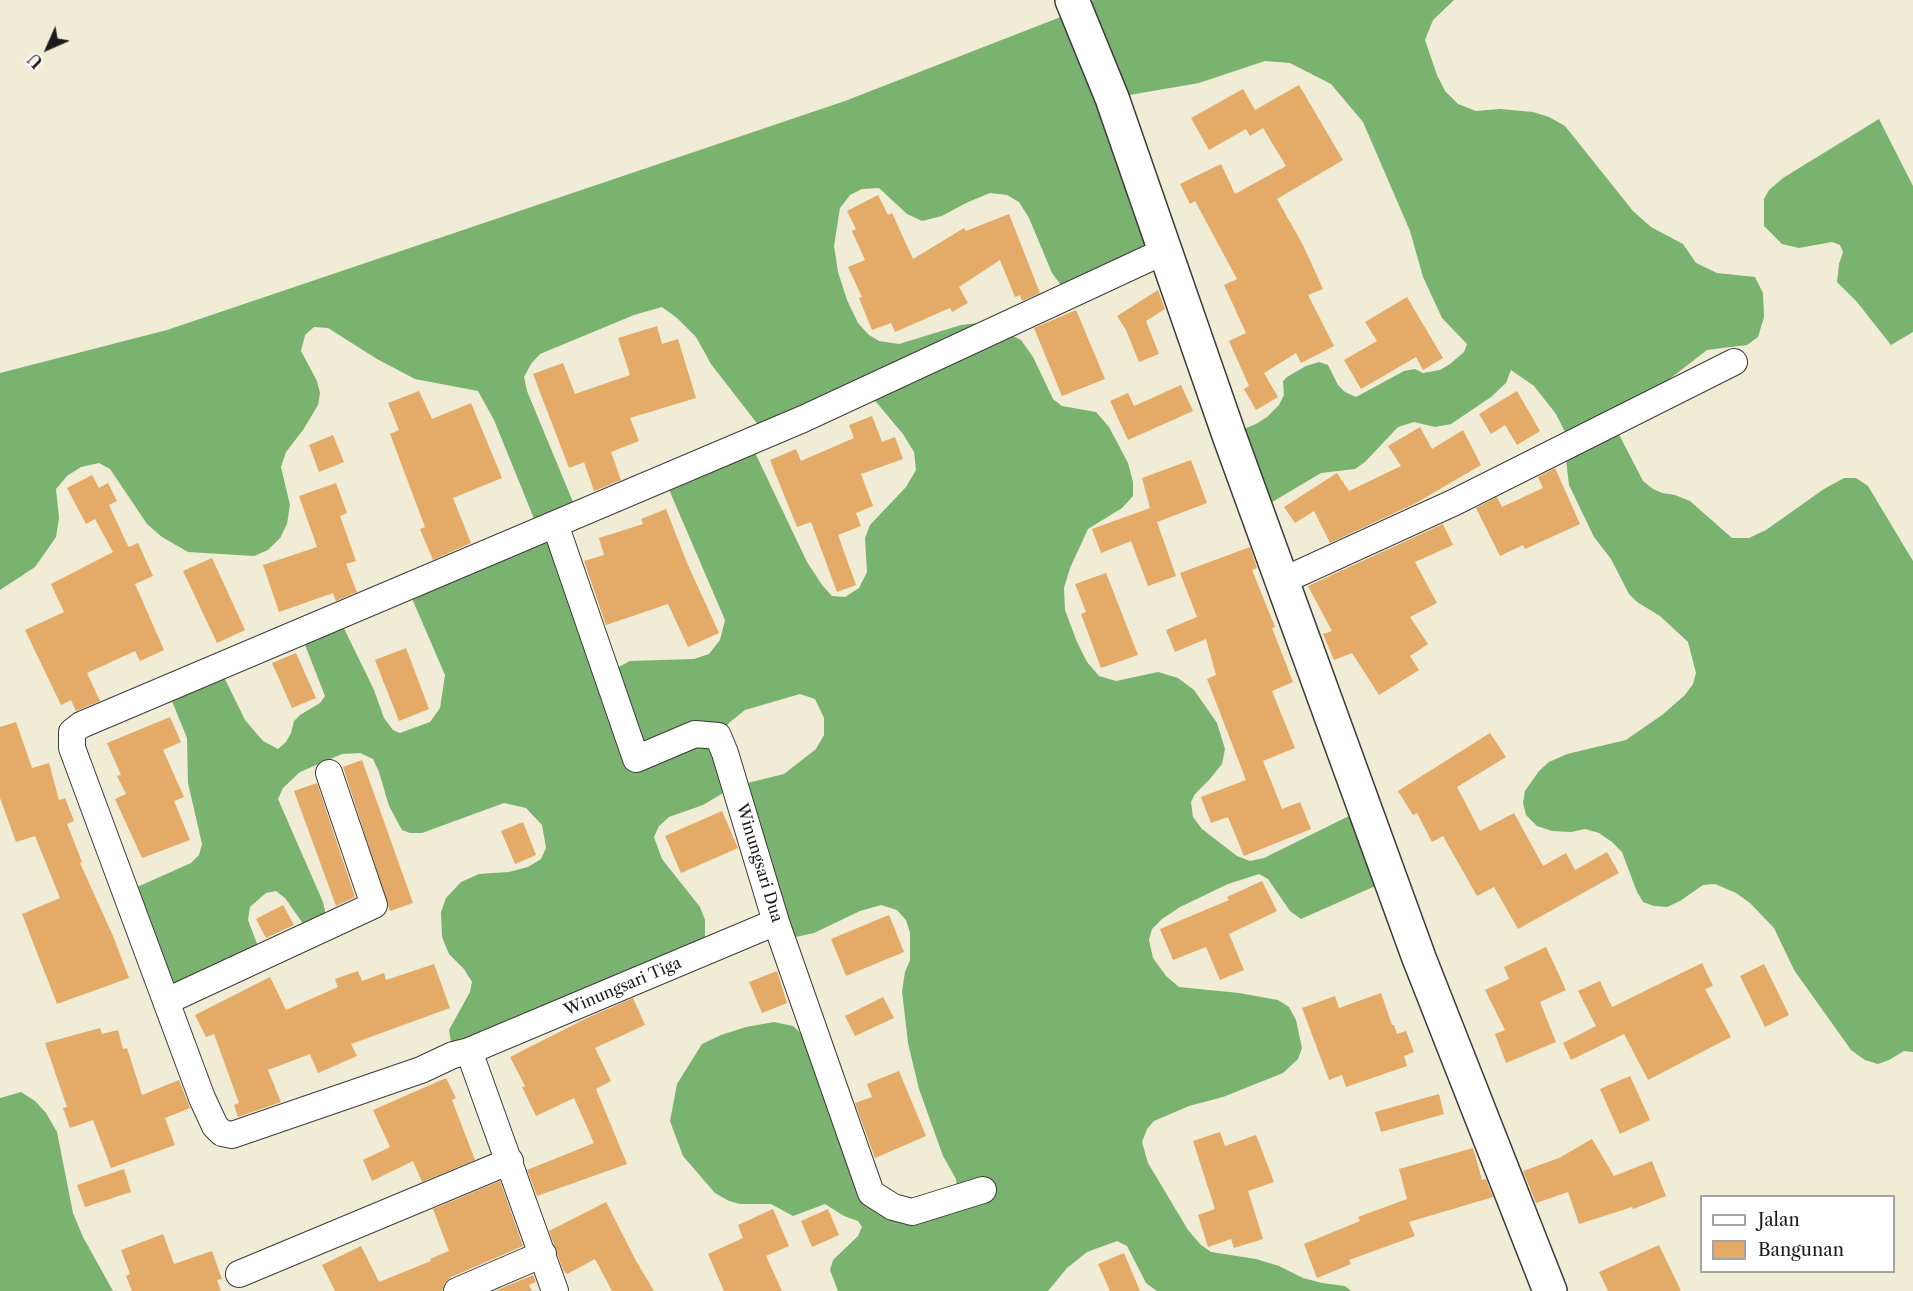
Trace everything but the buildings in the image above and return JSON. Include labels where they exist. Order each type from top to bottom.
[{"type":"street","points":[[1072,0],[1112,98],[1167,250],[1221,412],[1419,958],[1550,1291]]},
{"type":"street","points":[[555,524],[803,419],[1167,250]]},
{"type":"street","points":[[1282,581],[1455,502],[1734,362]]},
{"type":"street","name":"Winungsari Dua","points":[[555,524],[636,759],[695,734],[718,736],[776,922],[871,1192],[893,1207],[912,1212],[983,1190]]},
{"type":"street","name":"Winungsari Tiga","points":[[555,524],[81,725],[72,732],[72,748],[202,1098],[215,1126],[222,1133],[232,1135],[421,1070],[776,922]]},
{"type":"street","points":[[167,1001],[374,905],[329,773]]},
{"type":"street","points":[[470,1051],[555,1291]]},
{"type":"street","points":[[239,1275],[510,1161]]},
{"type":"street","points":[[457,1291],[543,1254]]},
{"type":"green space","points":[[1093,0],[1454,0],[1433,20],[1425,40],[1445,91],[1458,104],[1476,111],[1500,109],[1533,112],[1549,117],[1565,126],[1633,211],[1651,227],[1683,244],[1696,263],[1717,273],[1755,277],[1763,293],[1764,317],[1758,337],[1747,345],[1707,350],[1667,381],[1613,411],[1613,423],[1643,481],[1662,493],[1690,501],[1732,538],[1749,538],[1766,530],[1824,489],[1844,478],[1856,478],[1868,486],[1913,561],[1913,1052],[1904,1051],[1878,1064],[1865,1060],[1851,1050],[1794,970],[1774,928],[1750,903],[1736,893],[1715,884],[1703,885],[1667,907],[1643,902],[1622,852],[1612,842],[1599,833],[1585,829],[1571,832],[1552,831],[1537,826],[1526,815],[1523,803],[1525,791],[1539,771],[1549,762],[1567,754],[1626,740],[1662,715],[1685,695],[1693,684],[1696,673],[1688,642],[1660,616],[1637,602],[1629,594],[1611,559],[1594,537],[1569,485],[1566,460],[1571,444],[1556,414],[1534,386],[1511,370],[1506,383],[1491,397],[1451,424],[1435,427],[1414,422],[1398,427],[1365,462],[1355,469],[1321,473],[1257,511],[1229,435],[1256,424],[1279,405],[1284,395],[1283,381],[1287,377],[1306,366],[1319,362],[1328,365],[1338,385],[1345,392],[1356,397],[1404,371],[1415,369],[1423,373],[1440,370],[1464,352],[1467,344],[1442,318],[1423,277],[1410,231],[1363,122],[1331,84],[1290,63],[1265,61],[1199,83],[1112,98],[1167,250],[1069,296],[1052,273],[1029,218],[1019,202],[1007,195],[990,193],[942,216],[922,221],[907,214],[879,188],[862,189],[850,195],[840,208],[834,246],[838,272],[847,300],[858,323],[869,335],[879,341],[899,344],[961,325],[986,322],[1021,340],[1033,357],[1053,399],[1062,406],[1096,412],[1109,427],[1128,463],[1133,482],[1133,496],[1122,508],[1088,529],[1070,568],[1064,588],[1065,610],[1087,662],[1099,676],[1116,681],[1158,672],[1178,678],[1194,690],[1217,723],[1225,749],[1222,764],[1195,794],[1191,802],[1193,817],[1202,829],[1237,856],[1250,861],[1264,858],[1365,808],[1391,879],[1301,919],[1290,911],[1268,879],[1259,874],[1228,884],[1180,907],[1152,929],[1149,940],[1153,958],[1166,976],[1179,987],[1239,993],[1278,1000],[1289,1007],[1296,1020],[1302,1048],[1298,1059],[1283,1073],[1223,1097],[1189,1106],[1154,1121],[1147,1129],[1142,1142],[1148,1163],[1188,1230],[1201,1245],[1211,1252],[1256,1259],[1279,1266],[1303,1278],[1345,1286],[1351,1291],[1157,1291],[1146,1283],[1127,1246],[1117,1241],[1087,1252],[1067,1268],[1048,1291],[838,1291],[830,1270],[833,1260],[858,1236],[862,1227],[858,1221],[844,1216],[825,1204],[793,1216],[771,1204],[740,1204],[715,1193],[683,1156],[670,1121],[677,1084],[702,1044],[746,1027],[774,1022],[793,1026],[810,1042],[871,1193],[893,1207],[957,1188],[956,1179],[943,1156],[919,1089],[908,1043],[902,991],[905,972],[910,960],[910,933],[906,920],[897,910],[881,905],[860,911],[814,933],[782,940],[735,786],[703,805],[669,817],[659,826],[654,837],[662,859],[700,907],[705,920],[705,938],[700,954],[453,1055],[449,1030],[470,992],[472,982],[464,969],[449,954],[442,937],[441,912],[446,898],[461,882],[479,874],[509,872],[528,867],[541,859],[546,848],[542,825],[526,808],[504,803],[422,833],[410,833],[402,830],[389,806],[373,759],[360,753],[342,754],[300,772],[283,788],[278,799],[323,902],[324,928],[304,925],[285,898],[276,891],[266,893],[250,907],[248,920],[262,957],[167,1001],[126,892],[191,863],[199,855],[202,844],[188,783],[187,738],[167,689],[219,667],[245,720],[263,741],[278,749],[286,742],[294,721],[320,703],[325,696],[300,632],[338,616],[374,690],[384,718],[393,730],[400,733],[430,722],[440,708],[445,675],[407,587],[539,531],[494,420],[478,391],[415,379],[377,359],[328,328],[314,327],[305,335],[301,351],[317,381],[320,393],[318,405],[286,452],[281,467],[290,505],[287,524],[280,538],[268,550],[254,556],[188,552],[162,537],[147,524],[110,469],[99,463],[81,467],[67,476],[56,489],[59,518],[56,537],[35,567],[0,590],[0,373],[167,330],[845,101],[1076,11]],"holes":[[[662,307],[696,337],[711,364],[766,435],[866,390],[903,434],[914,452],[916,470],[906,487],[870,525],[865,538],[867,572],[859,588],[845,597],[832,596],[807,562],[750,442],[664,478],[725,620],[720,640],[709,654],[694,659],[630,661],[607,673],[555,524],[578,514],[527,391],[524,377],[540,354],[634,315]],[[800,694],[815,699],[824,718],[824,735],[816,749],[784,774],[735,786],[718,736],[745,710]]]},
{"type":"green space","points":[[1879,119],[1913,186],[1913,332],[1891,345],[1857,302],[1837,282],[1843,252],[1840,245],[1832,242],[1799,248],[1782,244],[1764,226],[1764,199],[1769,190],[1783,178]]},
{"type":"green space","points":[[21,1092],[35,1101],[46,1113],[57,1132],[73,1213],[83,1237],[113,1291],[0,1291],[0,1098]]}]
